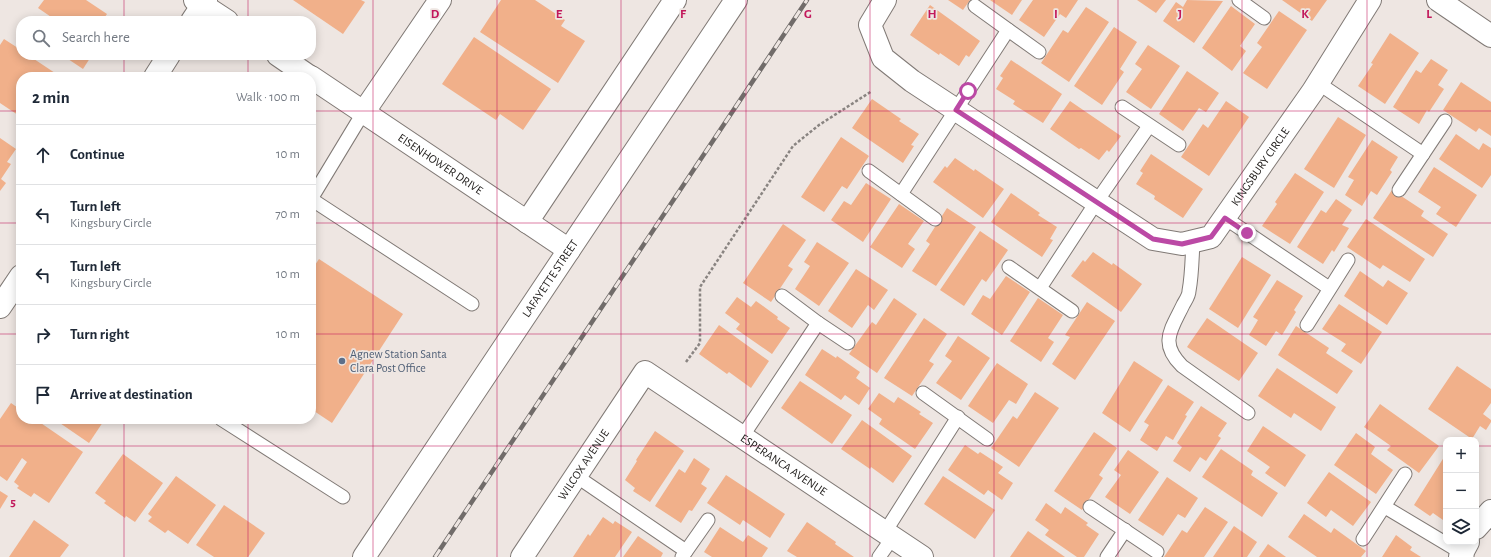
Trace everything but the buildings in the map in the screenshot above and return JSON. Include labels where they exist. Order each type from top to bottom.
[{"type":"street","points":[[363,113],[440,0]]},
{"type":"street","points":[[527,222],[675,0]]},
{"type":"street","name":"LAFAYETTE STREET","points":[[364,557],[736,0]]},
{"type":"street","name":"KINGSBURY CIRCLE","points":[[886,0],[870,25],[883,58],[912,81],[1153,239],[1182,244],[1211,237],[1318,83],[1370,0]]},
{"type":"street","points":[[1438,0],[1491,36]]},
{"type":"street","points":[[199,7],[217,16]]},
{"type":"street","points":[[158,72],[167,60]]},
{"type":"street","name":"EISENHOWER DRIVE","points":[[286,60],[304,72]]},
{"type":"street","name":"EISENHOWER DRIVE","points":[[316,80],[569,250]]},
{"type":"street","points":[[0,307],[16,283]]},
{"type":"street","name":"ESPERANCA AVENUE","points":[[645,372],[922,557]]},
{"type":"street","name":"WILCOX AVENUE","points":[[522,557],[645,372]]},
{"type":"street","points":[[1479,525],[1491,512]]},
{"type":"lane","points":[[1239,0],[1264,18]]},
{"type":"lane","points":[[975,6],[1039,52]]},
{"type":"lane","points":[[901,194],[1008,30]]},
{"type":"lane","points":[[1318,83],[1423,154]]},
{"type":"lane","points":[[1122,107],[1179,145]]},
{"type":"lane","points":[[316,191],[363,113]]},
{"type":"lane","points":[[1399,190],[1444,121]]},
{"type":"lane","points":[[1040,288],[1097,201],[1149,126]]},
{"type":"lane","points":[[869,170],[935,219]]},
{"type":"lane","points":[[316,202],[472,304]]},
{"type":"lane","points":[[1225,218],[1329,288]]},
{"type":"lane","points":[[1193,242],[1189,292],[1171,331],[1168,341],[1170,350],[1174,358],[1182,366],[1248,414]]},
{"type":"lane","points":[[1307,325],[1348,260]]},
{"type":"lane","points":[[1009,267],[1072,311]]},
{"type":"lane","points":[[782,296],[848,343]]},
{"type":"lane","points":[[742,437],[818,323]]},
{"type":"lane","points":[[923,393],[988,439]]},
{"type":"lane","points":[[879,557],[889,535],[958,417]]},
{"type":"lane","points":[[229,424],[343,498]]},
{"type":"lane","points":[[1363,539],[1405,474]]},
{"type":"lane","points":[[576,476],[684,554],[708,520]]},
{"type":"lane","points":[[1090,507],[1157,552]]},
{"type":"lane","points":[[1385,507],[1465,552]]},
{"type":"lane","points":[[1107,557],[1125,530]]},
{"type":"path","points":[[686,362],[700,343],[700,287],[793,146],[819,125],[872,91]]},
{"type":"railway","points":[[435,557],[807,0]]},
{"type":"place","name":"Agnew Station Santa Clara Post Office","points":[[342,361]]},
{"type":"route","points":[[968,91],[956,110],[1153,239],[1182,244],[1211,237],[1225,218],[1247,233]]}]
